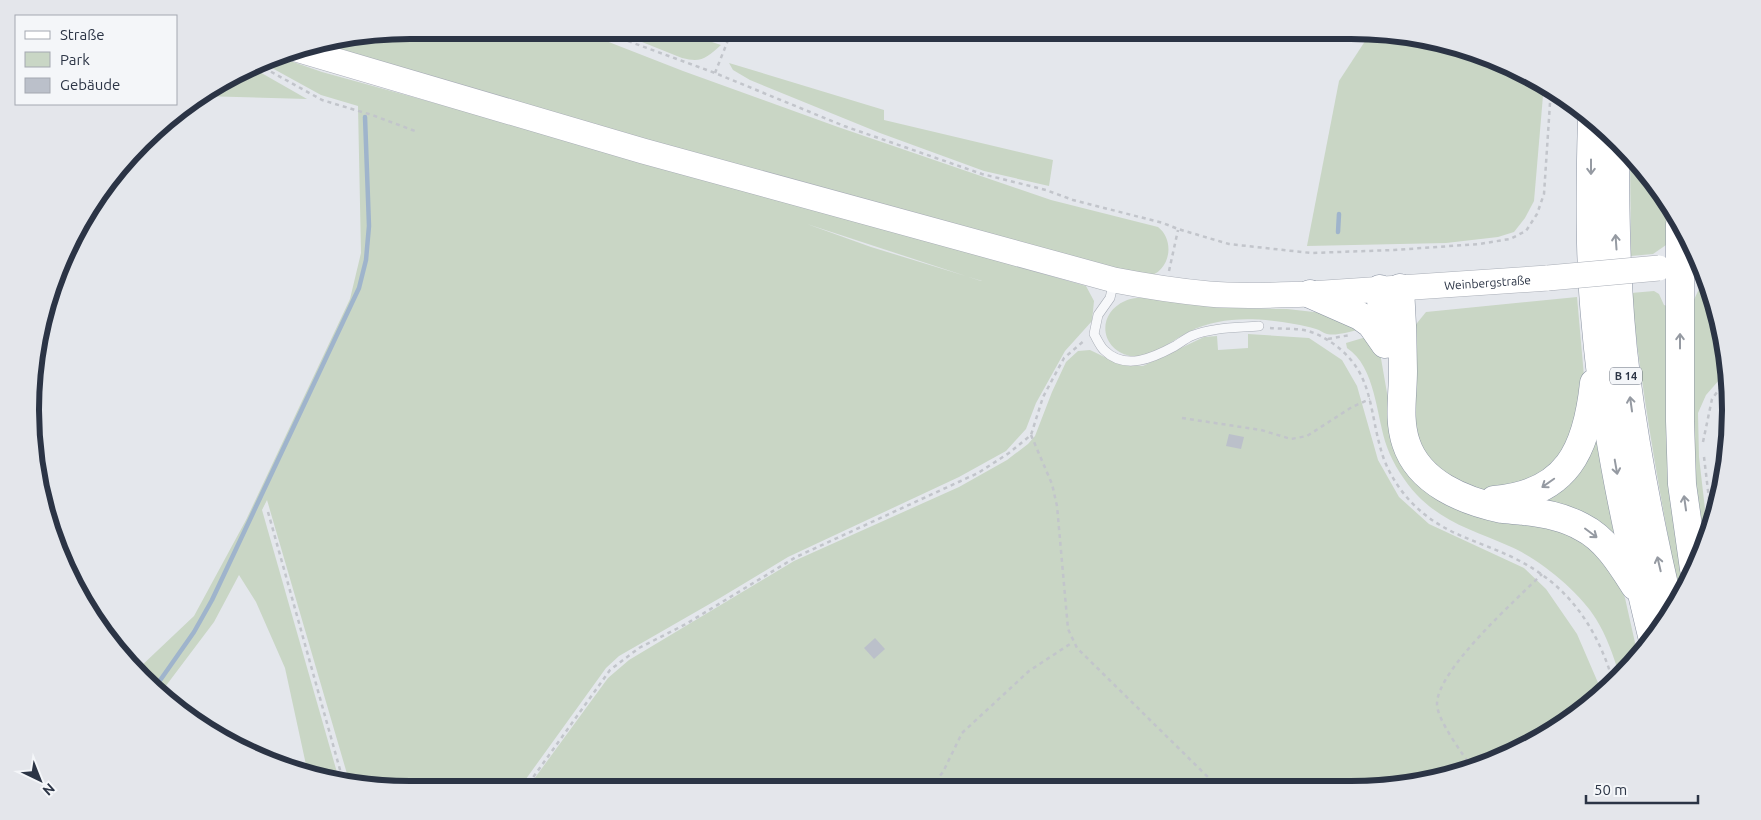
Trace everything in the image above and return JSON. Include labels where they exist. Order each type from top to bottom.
[{"type":"highway","name":"B 14","points":[[1592,127],[1590,223],[1598,350],[1621,496],[1650,630]]},
{"type":"highway","name":"B 14","points":[[1615,148],[1615,222],[1626,376],[1638,456],[1668,604]]},
{"type":"highway","points":[[1680,238],[1682,484],[1692,556]]},
{"type":"highway","points":[[1390,289],[1386,344],[1391,376],[1401,408],[1406,442],[1412,458],[1436,482],[1453,494],[1502,509],[1545,514],[1568,520],[1585,528],[1613,554],[1643,600]]},
{"type":"highway","points":[[1390,289],[1403,373],[1401,408]]},
{"type":"highway","points":[[1310,294],[1360,316],[1371,324],[1386,344]]},
{"type":"highway","points":[[1478,502],[1524,496],[1553,480],[1566,469],[1584,439],[1589,419],[1598,350]]},
{"type":"main road","name":"Weinbergstraße","points":[[308,53],[642,151],[1114,280],[1168,290],[1211,294],[1310,294],[1548,278],[1680,265]]},
{"type":"lane","points":[[1114,280],[1110,298],[1098,315],[1094,334],[1103,350],[1121,360],[1130,362],[1153,358],[1190,337],[1222,328],[1260,326]]},
{"type":"path","points":[[622,39],[715,73],[844,126],[982,174],[1163,223],[1229,244],[1311,253],[1480,244],[1510,239],[1526,231],[1537,214],[1544,194],[1550,97]]},
{"type":"path","points":[[715,73],[728,39]]},
{"type":"path","points":[[265,68],[322,100],[416,131]]},
{"type":"path","points":[[1168,290],[1169,266],[1178,229]]},
{"type":"path","points":[[1260,326],[1308,331],[1327,339]]},
{"type":"path","points":[[530,781],[610,670],[639,648],[686,624],[796,557],[978,473],[1009,453],[1031,435],[1043,397],[1064,358],[1078,344],[1094,334]]},
{"type":"path","points":[[1702,444],[1712,399],[1721,387]]},
{"type":"path","points":[[1182,418],[1261,430],[1291,439],[1307,436],[1352,407],[1370,399]]},
{"type":"path","points":[[1031,435],[1052,484],[1057,506],[1068,629],[1073,642],[1212,781]]},
{"type":"path","points":[[1703,453],[1710,507]]},
{"type":"path","points":[[268,512],[341,775]]},
{"type":"path","points":[[1469,762],[1444,723],[1437,705],[1440,690],[1453,667],[1481,635],[1542,574],[1563,591],[1592,627],[1607,660],[1611,675]]},
{"type":"path","points":[[936,781],[943,772],[962,733],[1029,671],[1073,642]]},
{"type":"green space","points":[[410,39],[601,39],[838,127],[1051,200],[1158,227],[1164,233],[1167,240],[1168,256],[1161,269],[1146,277],[609,130],[333,47],[362,42]]},
{"type":"green space","points":[[634,39],[703,39],[721,45],[699,60],[682,58]]},
{"type":"green space","points":[[1366,40],[1375,40],[1423,46],[1470,58],[1515,77],[1543,92],[1534,201],[1525,218],[1514,232],[1498,237],[1446,243],[1307,246],[1339,81]]},
{"type":"green space","points":[[287,60],[322,72],[761,193],[1086,286],[1094,301],[1092,321],[1065,351],[1036,403],[1026,429],[1006,451],[959,477],[788,557],[619,656],[606,668],[524,781],[410,781],[348,776],[267,500],[262,510],[337,774],[314,769],[306,767],[285,668],[256,602],[239,575],[214,622],[164,688],[141,666],[194,616],[246,520],[350,299],[361,253],[358,106],[321,95],[269,67]],"holes":[[[807,224],[967,276],[871,247]]]},
{"type":"green space","points":[[729,63],[884,110],[884,120],[1053,160],[1049,186],[984,171],[880,133],[750,80],[733,70]]},
{"type":"green space","points":[[259,71],[307,99],[211,96]]},
{"type":"green space","points":[[1630,165],[1646,184],[1669,218],[1670,236],[1666,245],[1653,254],[1631,256]]},
{"type":"green space","points":[[1702,288],[1710,314],[1720,379],[1706,395],[1698,413],[1699,457],[1706,519],[1699,539],[1686,460],[1692,304],[1699,289]]},
{"type":"green space","points":[[1654,291],[1659,294],[1664,305],[1667,306],[1687,567],[1678,587],[1652,445],[1631,293]]},
{"type":"green space","points":[[1144,297],[1235,308],[1287,309],[1332,314],[1357,330],[1342,334],[1326,334],[1317,329],[1280,322],[1254,319],[1229,320],[1199,327],[1146,355],[1130,356],[1120,352],[1107,339],[1106,322],[1116,307],[1127,300]]},
{"type":"green space","points":[[1577,297],[1586,399],[1578,439],[1526,489],[1468,492],[1429,466],[1413,424],[1409,333],[1426,312]]},
{"type":"green space","points":[[1248,334],[1309,338],[1342,360],[1357,386],[1378,460],[1399,497],[1429,524],[1524,568],[1546,589],[1577,634],[1599,686],[1557,719],[1515,743],[1470,762],[1447,769],[1399,778],[1351,781],[533,781],[608,678],[629,660],[794,561],[959,487],[1007,460],[1028,444],[1035,436],[1066,362],[1078,351],[1090,350],[1119,364],[1143,366],[1204,337],[1217,336],[1218,350],[1248,348]]},
{"type":"green space","points":[[1373,335],[1379,347],[1395,439],[1404,461],[1583,536],[1615,572],[1625,598],[1636,648],[1617,669],[1600,625],[1589,609],[1569,587],[1545,567],[1520,551],[1460,525],[1438,513],[1417,495],[1404,479],[1393,460],[1383,435],[1370,380],[1357,356],[1347,348],[1346,343]]},
{"type":"green space","points":[[1597,439],[1616,545],[1529,504],[1570,476]]},
{"type":"building","points":[[1229,434],[1244,437],[1241,449],[1226,446]]},
{"type":"building","points":[[875,638],[885,649],[874,659],[864,648]]},
{"type":"waterway","points":[[158,683],[194,632],[212,600],[359,288],[366,260],[369,226],[365,117]]},
{"type":"waterway","points":[[1338,232],[1339,214]]}]
